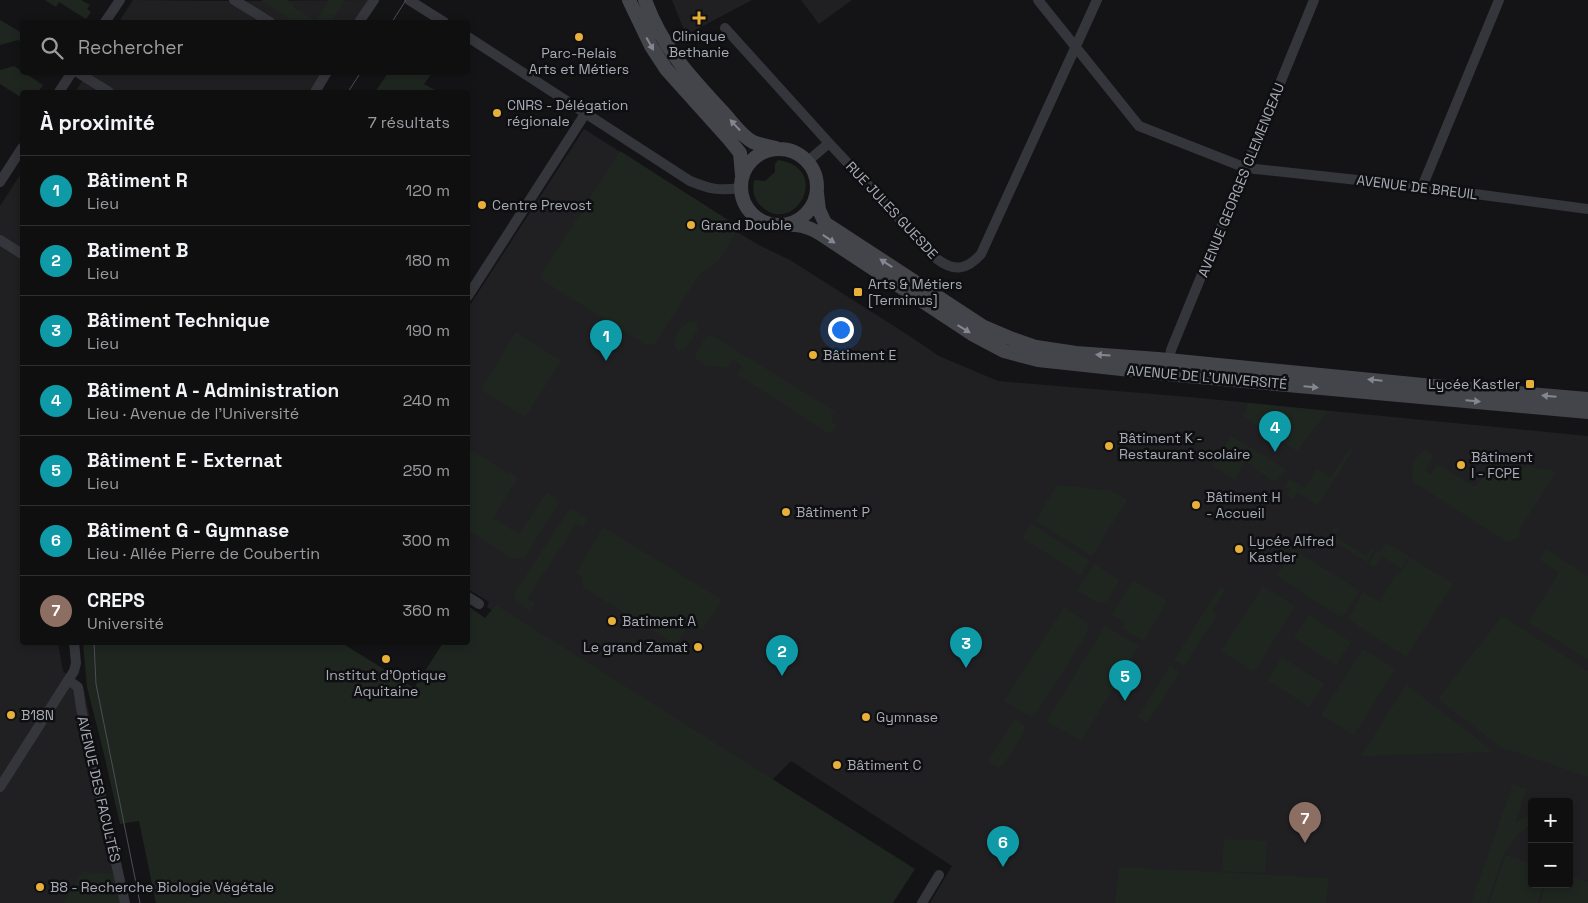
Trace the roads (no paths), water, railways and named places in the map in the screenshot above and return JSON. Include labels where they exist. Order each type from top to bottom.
[{"type":"street","points":[[106,20],[120,0]]},
{"type":"street","points":[[234,0],[267,20]]},
{"type":"street","points":[[360,20],[374,0]]},
{"type":"street","points":[[409,0],[441,20]]},
{"type":"street","points":[[629,0],[666,69],[740,154],[742,198],[753,216],[771,225],[784,225],[796,221],[806,214],[813,204],[817,193],[818,181],[808,161],[799,153],[788,149],[761,145],[746,137],[685,70],[665,43],[657,30],[645,0]]},
{"type":"street","name":"AVENUE DE BREUIL","points":[[1038,0],[1139,126],[1246,168],[1422,187],[1588,209]]},
{"type":"street","name":"RUE JULES GUESDE","points":[[725,28],[937,259],[946,266],[956,268],[967,266],[981,254],[1097,0]]},
{"type":"street","name":"AVENUE GEORGES CLEMENCEAU","points":[[1170,360],[1171,350],[1314,0]]},
{"type":"street","points":[[1422,187],[1500,0]]},
{"type":"street","points":[[470,38],[690,181],[706,188],[722,191],[741,182],[747,166],[755,157],[765,151],[776,148]]},
{"type":"street","points":[[60,90],[70,75]]},
{"type":"street","points":[[83,75],[106,90]]},
{"type":"street","points":[[316,90],[325,75]]},
{"type":"street","points":[[470,293],[585,114]]},
{"type":"street","points":[[808,161],[829,143]]},
{"type":"street","points":[[0,182],[20,151]]},
{"type":"street","name":"AVENUE DE L'UNIVERSITÉ","points":[[817,193],[819,210],[825,224],[938,305]]},
{"type":"street","name":"AVENUE DE L'UNIVERSITÉ","points":[[784,225],[796,224],[806,226],[938,305],[984,327],[996,339],[1004,351],[1038,360],[1177,375],[1423,391],[1588,399]]},
{"type":"street","points":[[0,240],[20,253]]},
{"type":"street","name":"AVENUE DE L'UNIVERSITÉ","points":[[996,339],[1076,353],[1170,360],[1588,412]]},
{"type":"street","points":[[470,598],[479,604]]},
{"type":"street","points":[[0,787],[74,671],[76,663],[74,645]]},
{"type":"street","name":"AVENUE DES FACULTÉS","points":[[68,680],[78,687],[81,708],[125,903]]},
{"type":"street","points":[[922,903],[939,875]]},
{"type":"tram line","points":[[393,20],[406,0]]},
{"type":"tram line","points":[[349,90],[359,75]]},
{"type":"tram line","points":[[94,645],[96,684],[140,903]]},
{"type":"place","name":"Clinique Bethanie","points":[[699,18]]},
{"type":"place","name":"Parc-Relais Arts et Métiers","points":[[579,37]]},
{"type":"place","name":"CNRS - Délégation régionale","points":[[497,113]]},
{"type":"place","name":"Centre Prevost","points":[[482,205]]},
{"type":"place","name":"Grand Double","points":[[691,225]]},
{"type":"place","name":"Arts & Métiers [Terminus]","points":[[858,292]]},
{"type":"place","name":"Bâtiment E","points":[[813,355]]},
{"type":"place","name":"Bâtiment R","points":[[606,361]]},
{"type":"place","name":"Lycée Kastler","points":[[1530,384]]},
{"type":"place","name":"Bâtiment K - Restaurant scolaire","points":[[1109,446]]},
{"type":"place","name":"Bâtiment A - Administration","points":[[1275,452]]},
{"type":"place","name":"Bâtiment I - FCPE","points":[[1461,465]]},
{"type":"place","name":"Bâtiment H - Accueil","points":[[1196,505]]},
{"type":"place","name":"Bâtiment P","points":[[786,512]]},
{"type":"place","name":"Lycée Alfred Kastler","points":[[1239,549]]},
{"type":"place","name":"Batiment A","points":[[612,621]]},
{"type":"place","name":"Le grand Zamat","points":[[698,647]]},
{"type":"place","name":"Institut d'Optique Aquitaine","points":[[386,659]]},
{"type":"place","name":"Bâtiment Technique","points":[[966,668]]},
{"type":"place","name":"Batiment B","points":[[782,676]]},
{"type":"place","name":"Bâtiment E - Externat","points":[[1125,701]]},
{"type":"place","name":"B18N","points":[[11,715]]},
{"type":"place","name":"Gymnase","points":[[866,717]]},
{"type":"place","name":"Bâtiment C","points":[[837,765]]},
{"type":"place","name":"CREPS","points":[[1305,843]]},
{"type":"place","name":"Bâtiment G - Gymnase","points":[[1003,867]]},
{"type":"place","name":"B8 - Recherche Biologie Végétale","points":[[40,887]]}]
